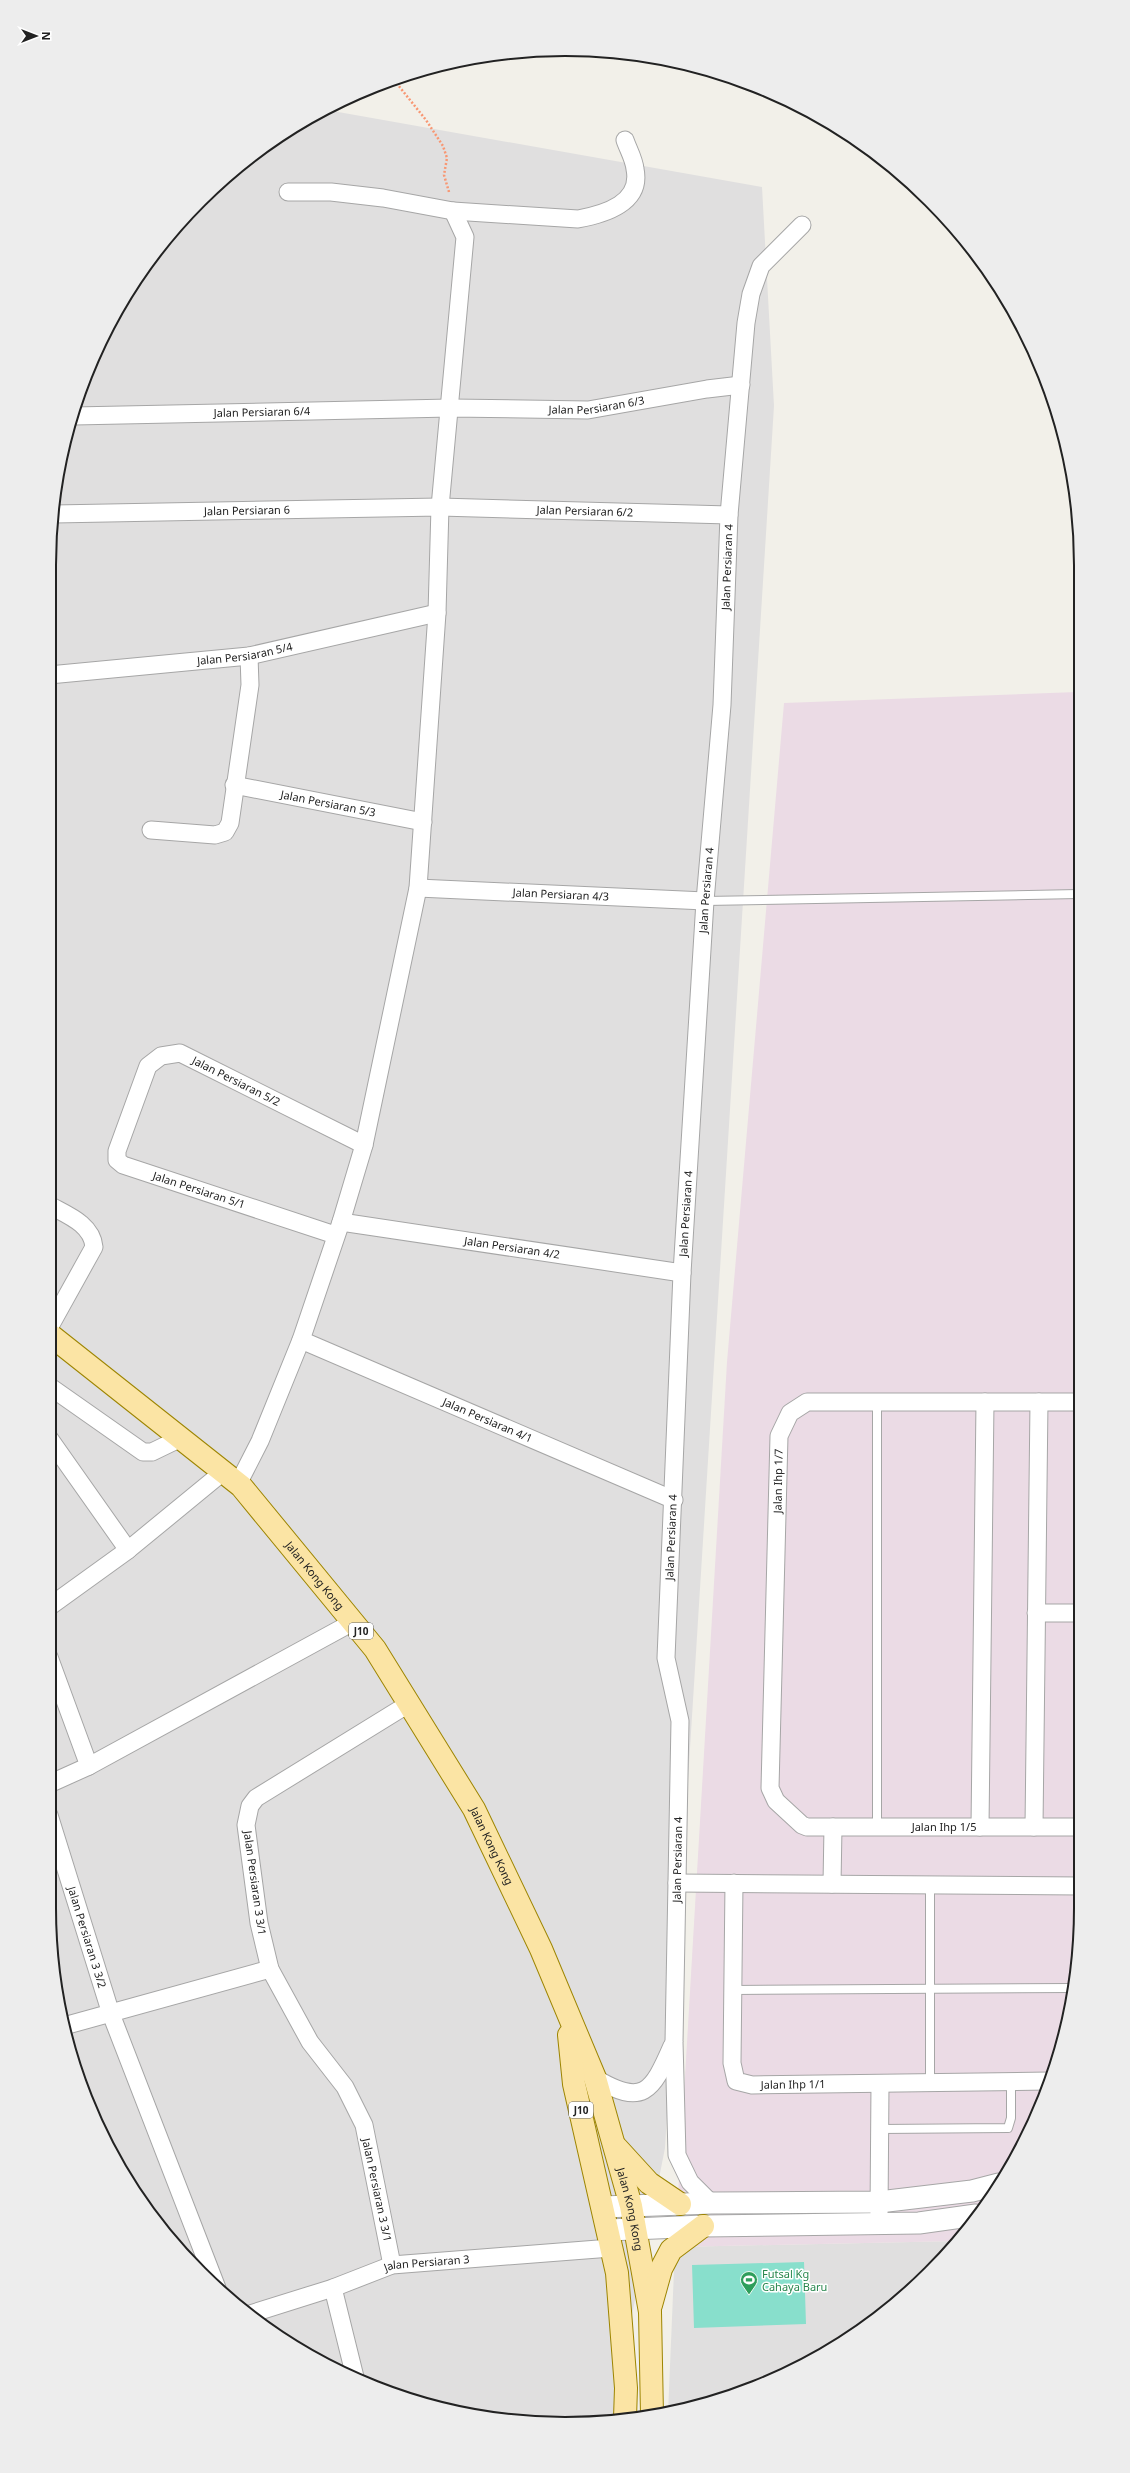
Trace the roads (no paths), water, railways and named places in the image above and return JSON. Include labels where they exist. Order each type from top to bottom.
[{"type":"main road","name":"Jalan Kong Kong","points":[[56,1340],[230,1478],[375,1649],[410,1703],[474,1809],[541,1948],[566,2012],[595,2078],[631,2206],[650,2312],[652,2409]]},
{"type":"main road","name":"Jalan Kong Kong","points":[[566,2012],[574,2084],[604,2207],[617,2273],[626,2388],[625,2414]]},
{"type":"main road","points":[[613,2145],[649,2183],[680,2204]]},
{"type":"main road","points":[[650,2312],[661,2269],[672,2250],[703,2226]]},
{"type":"street","points":[[288,192],[331,192],[383,198],[453,210],[578,220],[596,216],[621,205],[632,194],[636,183],[635,168],[625,140]]},
{"type":"street","points":[[56,1602],[230,1478],[260,1441],[301,1340],[364,1145],[418,888],[437,613],[440,507],[465,237],[453,210]]},
{"type":"street","name":"Jalan Persiaran 4","points":[[711,2203],[690,2182],[678,2155],[674,2042],[680,1721],[666,1658],[674,1500],[682,1274],[705,901],[722,705],[729,515],[751,294],[761,266],[802,225]]},
{"type":"street","name":"Jalan Persiaran 6/3","points":[[450,408],[588,410],[707,389],[741,385]]},
{"type":"street","name":"Jalan Persiaran 6/4","points":[[78,416],[450,408]]},
{"type":"street","name":"Jalan Persiaran 6/2","points":[[440,507],[729,515]]},
{"type":"street","name":"Jalan Persiaran 6","points":[[59,514],[440,507]]},
{"type":"street","name":"Jalan Persiaran 5/4","points":[[56,674],[250,656],[437,613]]},
{"type":"street","points":[[151,830],[215,835],[225,832],[230,823],[234,784],[250,685],[250,656]]},
{"type":"street","name":"Jalan Persiaran 5/3","points":[[234,784],[423,822]]},
{"type":"street","name":"Jalan Persiaran 4/3","points":[[418,888],[705,901]]},
{"type":"street","name":"Jalan Persiaran 5/2","points":[[133,1108],[148,1066],[160,1056],[180,1053],[364,1145]]},
{"type":"street","name":"Jalan Persiaran 5/1","points":[[133,1108],[117,1151],[117,1160],[123,1165],[338,1229]]},
{"type":"street","points":[[56,1209],[86,1227],[93,1236],[94,1247],[56,1315]]},
{"type":"street","name":"Jalan Persiaran 4/2","points":[[338,1229],[682,1274]]},
{"type":"street","name":"Jalan Persiaran 4/1","points":[[301,1340],[674,1500]]},
{"type":"street","points":[[56,1391],[143,1452],[152,1452],[181,1438]]},
{"type":"street","name":"Jalan Ihp 1/7","points":[[807,1827],[802,1825],[776,1801],[770,1788],[779,1436],[790,1413],[808,1402],[1074,1402]]},
{"type":"street","points":[[980,1827],[985,1402]]},
{"type":"street","points":[[1034,1827],[1039,1402]]},
{"type":"street","points":[[56,1448],[128,1550]]},
{"type":"street","points":[[1036,1613],[1074,1613]]},
{"type":"street","points":[[56,1781],[89,1766],[353,1622]]},
{"type":"street","points":[[56,1676],[89,1766]]},
{"type":"street","name":"Jalan Persiaran 3 3/1","points":[[392,2265],[364,2125],[345,2087],[310,2042],[270,1969],[259,1923],[251,1876],[246,1825],[250,1806],[256,1798],[410,1703]]},
{"type":"street","name":"Jalan Ihp 1/5","points":[[807,1827],[1074,1827]]},
{"type":"street","points":[[832,1884],[833,1827]]},
{"type":"street","name":"Jalan Persiaran 3 3/2","points":[[56,1837],[111,2014],[212,2274]]},
{"type":"street","points":[[678,1883],[1074,1886]]},
{"type":"street","name":"Jalan Ihp 1/1","points":[[734,1883],[732,2063],[736,2081],[752,2085],[930,2084],[1043,2081]]},
{"type":"street","points":[[70,2025],[270,1969]]},
{"type":"street","points":[[595,2078],[624,2093],[640,2093],[652,2084],[674,2042]]},
{"type":"street","points":[[879,2223],[880,2084]]},
{"type":"street","points":[[604,2207],[711,2203],[879,2202],[972,2191],[991,2186]]},
{"type":"street","points":[[610,2239],[635,2229],[703,2226],[919,2223],[970,2217]]},
{"type":"street","name":"Jalan Persiaran 3","points":[[255,2312],[333,2288],[392,2265],[610,2239]]},
{"type":"street","points":[[333,2288],[353,2371]]},
{"type":"lane","points":[[705,901],[1074,894]]},
{"type":"lane","points":[[877,1402],[877,1827]]},
{"type":"lane","points":[[930,1885],[930,2084]]},
{"type":"lane","points":[[733,1990],[1067,1988]]},
{"type":"lane","points":[[880,2129],[1008,2128],[1010,2118],[1010,2082]]},
{"type":"place","name":"Futsal Kg Cahaya Baru","points":[[749,2295]]}]
